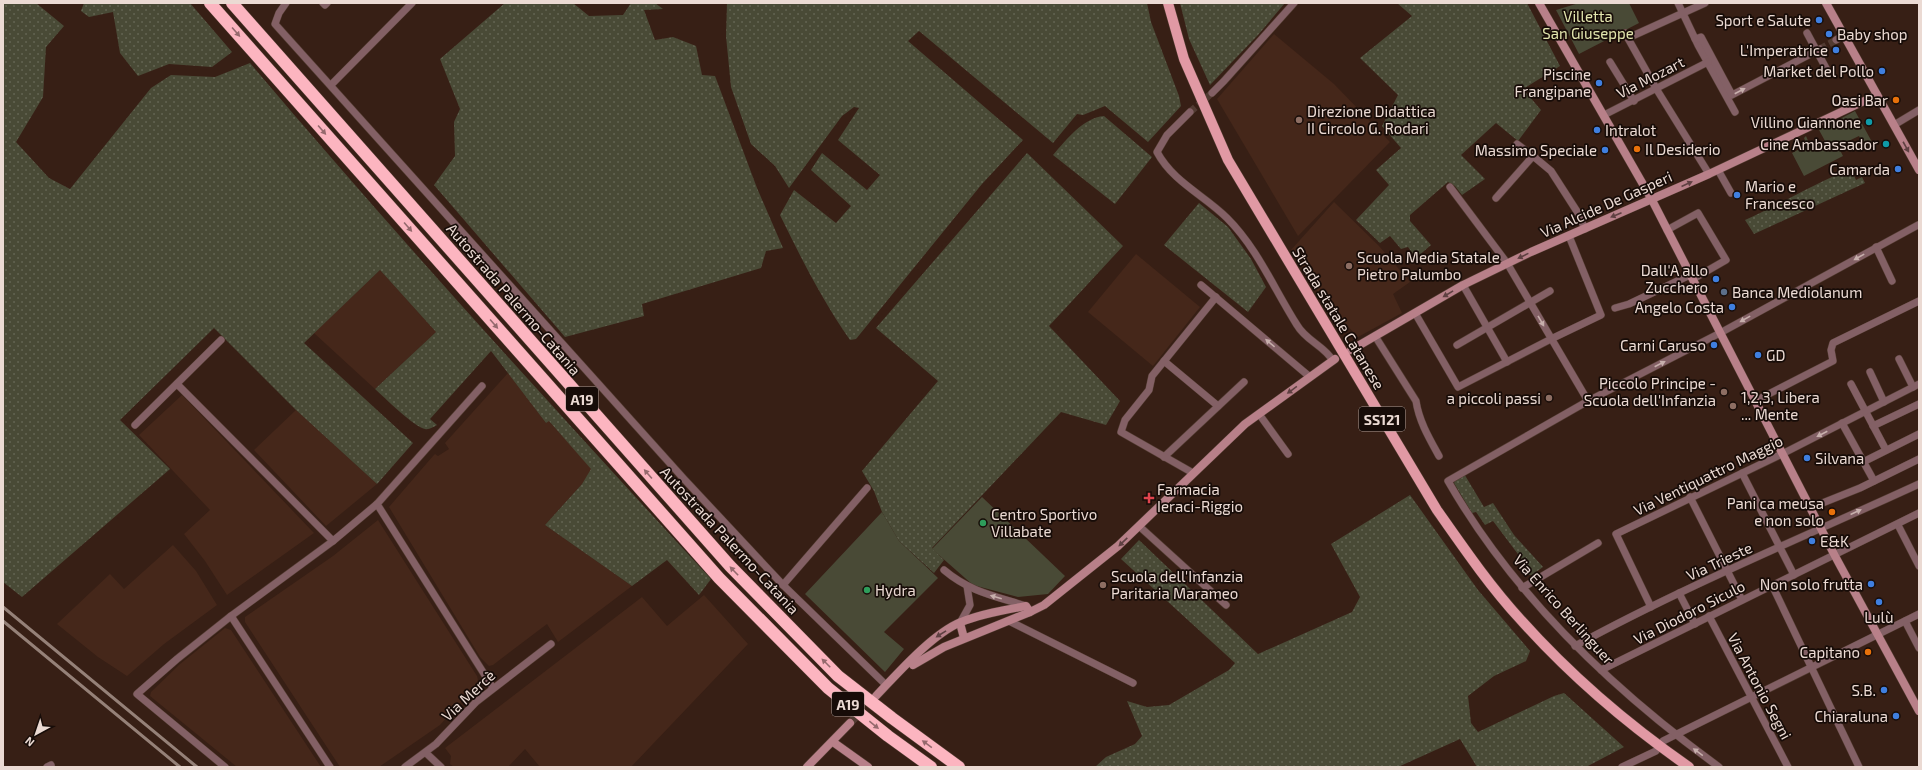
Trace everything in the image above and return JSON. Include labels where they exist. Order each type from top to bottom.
[{"type":"highway","name":"Autostrada Palermo-Catania","points":[[210,3],[719,578],[828,688],[888,736],[931,767]]},
{"type":"highway","name":"Autostrada Palermo-Catania","points":[[232,3],[730,566],[838,676],[959,767]]},
{"type":"main road","name":"Strada statale Catanese","points":[[1168,3],[1184,59],[1228,160],[1437,510],[1470,558],[1520,619],[1555,655],[1595,694],[1689,767]]},
{"type":"street","points":[[286,3],[279,13],[276,24],[684,479],[783,585],[886,685]]},
{"type":"street","points":[[323,3],[325,5],[327,3]]},
{"type":"street","points":[[331,85],[412,3]]},
{"type":"street","points":[[1212,92],[1224,82],[1294,3]]},
{"type":"street","points":[[1539,3],[1652,200],[1835,556],[1919,711]]},
{"type":"street","points":[[1678,3],[1695,39],[1735,112]]},
{"type":"street","points":[[1705,3],[1627,36],[1657,90],[1709,174]]},
{"type":"street","points":[[1826,3],[1919,170]]},
{"type":"street","points":[[1807,33],[1818,50],[1827,70]]},
{"type":"street","points":[[1836,40],[1844,35]]},
{"type":"street","points":[[1695,39],[1701,37],[1732,95],[1818,50]]},
{"type":"street","points":[[1610,62],[1634,101]]},
{"type":"street","name":"Via Mozart","points":[[1604,115],[1657,90],[1708,62]]},
{"type":"street","name":"Via Alcide De Gasperi","points":[[1351,350],[1463,285],[1507,263],[1718,170],[1877,94]]},
{"type":"street","points":[[1894,125],[1919,110]]},
{"type":"street","points":[[876,696],[936,637],[960,623],[987,613],[1028,609],[1044,605],[1118,546],[1245,424],[1334,360],[1329,353],[1311,342],[1297,326],[1269,274],[1240,232],[1226,217],[1178,179],[1163,164],[1157,152],[1167,135],[1190,112]]},
{"type":"street","points":[[1518,144],[1551,171],[1578,213],[1585,228]]},
{"type":"street","points":[[1496,198],[1533,156]]},
{"type":"street","points":[[1718,170],[1731,193]]},
{"type":"street","points":[[1450,187],[1507,263],[1588,402],[1720,333],[1918,224]]},
{"type":"street","points":[[1615,308],[1629,304],[1726,260],[1698,213],[1667,230]]},
{"type":"street","points":[[1415,313],[1458,387],[1601,315],[1569,236]]},
{"type":"street","points":[[1876,247],[1892,281]]},
{"type":"street","points":[[1201,285],[1310,377]]},
{"type":"street","points":[[1463,285],[1507,362]]},
{"type":"street","points":[[1457,345],[1550,290]]},
{"type":"street","points":[[1193,473],[1121,432],[1125,420],[1149,390],[1152,376],[1216,297]]},
{"type":"street","points":[[1755,401],[1833,361],[1831,350],[1833,343],[1919,301]]},
{"type":"street","points":[[1375,336],[1416,401],[1418,413],[1427,435],[1439,456]]},
{"type":"street","points":[[135,425],[221,340]]},
{"type":"street","points":[[1900,359],[1916,386]]},
{"type":"street","points":[[1164,361],[1218,406]]},
{"type":"street","points":[[1870,372],[1884,402]]},
{"type":"street","points":[[1164,457],[1244,382]]},
{"type":"street","points":[[177,384],[333,541]]},
{"type":"street","points":[[1851,384],[1886,450]]},
{"type":"street","points":[[225,767],[137,694],[177,659],[231,616],[333,541],[377,504],[482,386]]},
{"type":"street","name":"Via Ventiquattro Maggio","points":[[1651,607],[1616,534],[1690,497],[1782,454],[1916,386]]},
{"type":"street","name":"Via Enrico Berlinguer","points":[[1588,402],[1448,481],[1466,514],[1522,588],[1575,646],[1676,736],[1719,767]]},
{"type":"street","points":[[1873,426],[1919,404]]},
{"type":"street","points":[[1259,414],[1288,454]]},
{"type":"street","points":[[1842,423],[1874,481]]},
{"type":"street","points":[[1863,462],[1919,434]]},
{"type":"street","points":[[1810,508],[1874,481],[1919,459]]},
{"type":"street","points":[[1742,473],[1794,575]]},
{"type":"street","name":"Via Trieste","points":[[1575,646],[1679,593],[1919,484]]},
{"type":"street","points":[[783,585],[867,488]]},
{"type":"street","points":[[1690,497],[1742,600]]},
{"type":"street","points":[[377,504],[493,688]]},
{"type":"street","name":"Via Diodoro Siculo","points":[[1601,670],[1772,585],[1898,525],[1919,513]]},
{"type":"street","points":[[1898,525],[1919,566]]},
{"type":"street","points":[[1139,526],[1226,605]]},
{"type":"street","points":[[1522,588],[1598,543]]},
{"type":"street","points":[[944,570],[974,590],[1028,609]]},
{"type":"street","points":[[1772,585],[1859,767]]},
{"type":"street","points":[[964,638],[960,623],[970,605],[967,586]]},
{"type":"street","points":[[1679,593],[1695,624]]},
{"type":"street","points":[[897,675],[930,654],[964,638],[1009,621],[1028,609]]},
{"type":"street","points":[[987,613],[992,627]]},
{"type":"street","points":[[1665,743],[1676,736],[1878,636],[1919,614]]},
{"type":"street","points":[[231,616],[330,767]]},
{"type":"street","name":"Via Antonio Segni","points":[[1709,616],[1788,767]]},
{"type":"street","points":[[1009,621],[1134,683]]},
{"type":"street","points":[[1905,622],[1919,648]]},
{"type":"street","name":"Via Mercè","points":[[405,767],[426,753],[476,702],[551,644]]},
{"type":"street","points":[[807,767],[850,723]]},
{"type":"street","points":[[833,742],[868,767]]},
{"type":"street","points":[[1622,767],[1654,749]]},
{"type":"street","points":[[426,753],[441,767]]},
{"type":"shaded area","name":"Direzione Didattica II Circolo G. Rodari","points":[[1274,34],[1334,84],[1390,142],[1298,236],[1217,99]]},
{"type":"shaded area","name":"Scuola Media Statale Pietro Palumbo","points":[[1334,202],[1379,246],[1410,282],[1393,294],[1402,313],[1358,337],[1323,300],[1291,250]]},
{"type":"shaded area","points":[[1136,254],[1200,307],[1153,366],[1088,312]]},
{"type":"shaded area","points":[[380,270],[436,332],[375,389],[314,333]]},
{"type":"shaded area","points":[[508,373],[546,423],[548,420],[592,469],[582,484],[545,525],[632,586],[558,642],[547,624],[493,665],[489,666],[480,657],[389,507],[435,454],[438,456],[449,449],[445,443]]},
{"type":"shaded area","points":[[182,395],[314,533],[227,595],[205,561],[184,534],[210,510],[139,435]]},
{"type":"shaded area","points":[[296,410],[377,484],[326,526],[254,450]]},
{"type":"shaded area","points":[[378,520],[477,676],[478,680],[475,686],[440,725],[379,767],[340,767],[245,622],[245,617],[333,556]]},
{"type":"shaded area","points":[[173,545],[196,571],[217,605],[164,644],[127,676],[98,657],[57,624],[110,574],[124,589]]},
{"type":"shaded area","points":[[704,595],[748,644],[631,767],[540,767],[525,749],[508,767],[454,767],[450,764],[451,756],[445,748],[642,597],[667,626]]},
{"type":"shaded area","points":[[225,628],[231,630],[321,767],[237,767],[150,696],[151,692],[180,664]]},
{"type":"green space","points":[[3,3],[36,3],[64,26],[46,47],[43,97],[16,142],[49,178],[70,189],[151,88],[171,75],[215,77],[250,63],[363,194],[478,323],[711,579],[699,595],[667,560],[632,586],[545,525],[582,484],[591,469],[549,421],[546,423],[491,351],[430,419],[437,425],[430,429],[425,429],[414,423],[375,389],[436,332],[380,270],[304,343],[413,443],[377,484],[296,410],[214,328],[120,420],[170,469],[22,597],[3,582]]},
{"type":"green space","points":[[84,3],[190,3],[232,52],[212,67],[169,64],[138,76],[120,53],[113,12],[89,17],[81,11]]},
{"type":"green space","points":[[505,3],[573,3],[589,16],[623,15],[631,3],[655,3],[663,9],[644,10],[655,40],[673,37],[696,46],[702,75],[715,76],[757,188],[783,248],[766,251],[761,268],[642,304],[644,316],[565,337],[434,185],[455,156],[454,122],[460,109],[440,59]]},
{"type":"green space","points":[[727,3],[1147,3],[1151,22],[1179,96],[1181,106],[1148,142],[1105,106],[1083,115],[1077,114],[1053,143],[919,31],[908,41],[1023,140],[982,184],[856,339],[850,340],[821,294],[780,215],[794,190],[836,223],[851,206],[811,170],[822,153],[867,190],[880,175],[838,140],[859,108],[854,107],[842,116],[789,188],[775,166],[751,144],[731,87],[726,36]]},
{"type":"green space","points":[[1180,3],[1285,3],[1258,35],[1210,85],[1189,39]]},
{"type":"green space","points":[[1397,3],[1527,3],[1560,66],[1523,89],[1541,110],[1518,141],[1496,123],[1461,155],[1485,179],[1462,195],[1455,186],[1448,182],[1410,215],[1410,221],[1431,245],[1416,258],[1408,247],[1401,249],[1390,236],[1380,243],[1356,220],[1389,185],[1376,170],[1401,148],[1382,126],[1398,95],[1360,58],[1412,16]]},
{"type":"green space","name":"Villetta San Giuseppe","points":[[1579,3],[1629,3],[1639,23],[1579,54],[1556,10]]},
{"type":"green space","points":[[1855,111],[1872,142],[1864,146],[1859,136],[1838,146],[1843,156],[1804,176],[1792,153],[1807,145],[1804,138],[1806,136],[1809,143],[1813,142],[1815,146],[1825,141],[1819,130]]},
{"type":"green space","points":[[1104,116],[1152,157],[1115,204],[1053,155],[1082,125]]},
{"type":"green space","points":[[1027,153],[1123,246],[1049,326],[1120,401],[1106,425],[1061,412],[932,548],[944,560],[934,573],[899,541],[882,512],[874,491],[862,471],[938,381],[876,328]]},
{"type":"green space","points":[[1851,169],[1856,180],[1862,177],[1865,183],[1754,234],[1745,220],[1824,181]]},
{"type":"green space","points":[[1199,203],[1228,227],[1251,259],[1266,287],[1248,312],[1164,245]]},
{"type":"green space","points":[[1463,472],[1484,507],[1493,503],[1514,535],[1543,567],[1532,575],[1525,575],[1521,570],[1527,566],[1493,521],[1485,525],[1476,512],[1472,513],[1454,483],[1457,476]]},
{"type":"green space","points":[[1410,495],[1478,590],[1530,651],[1526,661],[1494,676],[1468,696],[1471,723],[1478,732],[1554,696],[1564,693],[1624,747],[1586,767],[1477,767],[1460,739],[1398,767],[1095,767],[1106,757],[1135,744],[1142,736],[1127,701],[1147,707],[1169,705],[1229,670],[1235,663],[1121,559],[1139,540],[1258,654],[1352,612],[1360,597],[1331,544]]},
{"type":"green space","name":"Centro Sportivo Villabate","points":[[982,497],[1065,576],[1048,594],[1018,597],[973,585],[932,549]]},
{"type":"green space","name":"Hydra","points":[[882,512],[899,541],[938,578],[884,632],[904,649],[885,672],[805,594]]},
{"type":"tunnel","points":[[1820,49],[1836,40]]},
{"type":"tunnel","points":[[1190,112],[1212,93]]},
{"type":"tunnel","points":[[850,723],[874,698]]},
{"type":"railway","points":[[3,607],[197,767]]},
{"type":"railway","points":[[3,621],[180,767]]},
{"type":"place","name":"Sport e Salute","points":[[1819,20]]},
{"type":"place","name":"Baby shop","points":[[1829,34]]},
{"type":"place","name":"L'Imperatrice","points":[[1836,50]]},
{"type":"place","name":"Market del Pollo","points":[[1882,71]]},
{"type":"place","name":"Piscine Frangipane","points":[[1599,83]]},
{"type":"place","name":"Oasi Bar","points":[[1896,100]]},
{"type":"place","name":"Direzione Didattica II Circolo G. Rodari","points":[[1299,120]]},
{"type":"place","name":"Villino Giannone","points":[[1869,122]]},
{"type":"place","name":"Intralot","points":[[1597,130]]},
{"type":"place","name":"Cine Ambassador","points":[[1886,144]]},
{"type":"place","name":"Il Desiderio","points":[[1637,149]]},
{"type":"place","name":"Massimo Speciale","points":[[1605,150]]},
{"type":"place","name":"Camarda","points":[[1898,169]]},
{"type":"place","name":"Mario e Francesco","points":[[1737,195]]},
{"type":"place","name":"Scuola Media Statale Pietro Palumbo","points":[[1349,266]]},
{"type":"place","name":"Dall'A allo Zucchero","points":[[1716,279]]},
{"type":"place","name":"Banca Mediolanum","points":[[1724,292]]},
{"type":"place","name":"Angelo Costa","points":[[1732,307]]},
{"type":"place","name":"Carni Caruso","points":[[1714,345]]},
{"type":"place","name":"GD","points":[[1758,355]]},
{"type":"place","name":"Piccolo Principe - Scuola dell'Infanzia","points":[[1724,392]]},
{"type":"place","name":"a piccoli passi","points":[[1549,398]]},
{"type":"place","name":"1,2,3, Libera ... Mente","points":[[1733,406]]},
{"type":"place","name":"Silvana","points":[[1807,458]]},
{"type":"place","name":"Farmacia Ieraci-Riggio","points":[[1149,498]]},
{"type":"place","name":"Pani ca meusa e non solo","points":[[1832,512]]},
{"type":"place","name":"Centro Sportivo Villabate","points":[[983,523]]},
{"type":"place","name":"E&K","points":[[1812,541]]},
{"type":"place","name":"Non solo frutta","points":[[1871,584]]},
{"type":"place","name":"Scuola dell'Infanzia Paritaria Marameo","points":[[1103,585]]},
{"type":"place","name":"Hydra","points":[[867,590]]},
{"type":"place","name":"Lulù","points":[[1879,602]]},
{"type":"place","name":"Capitano","points":[[1868,652]]},
{"type":"place","name":"S.B.","points":[[1884,690]]},
{"type":"place","name":"Chiaraluna","points":[[1896,716]]}]
